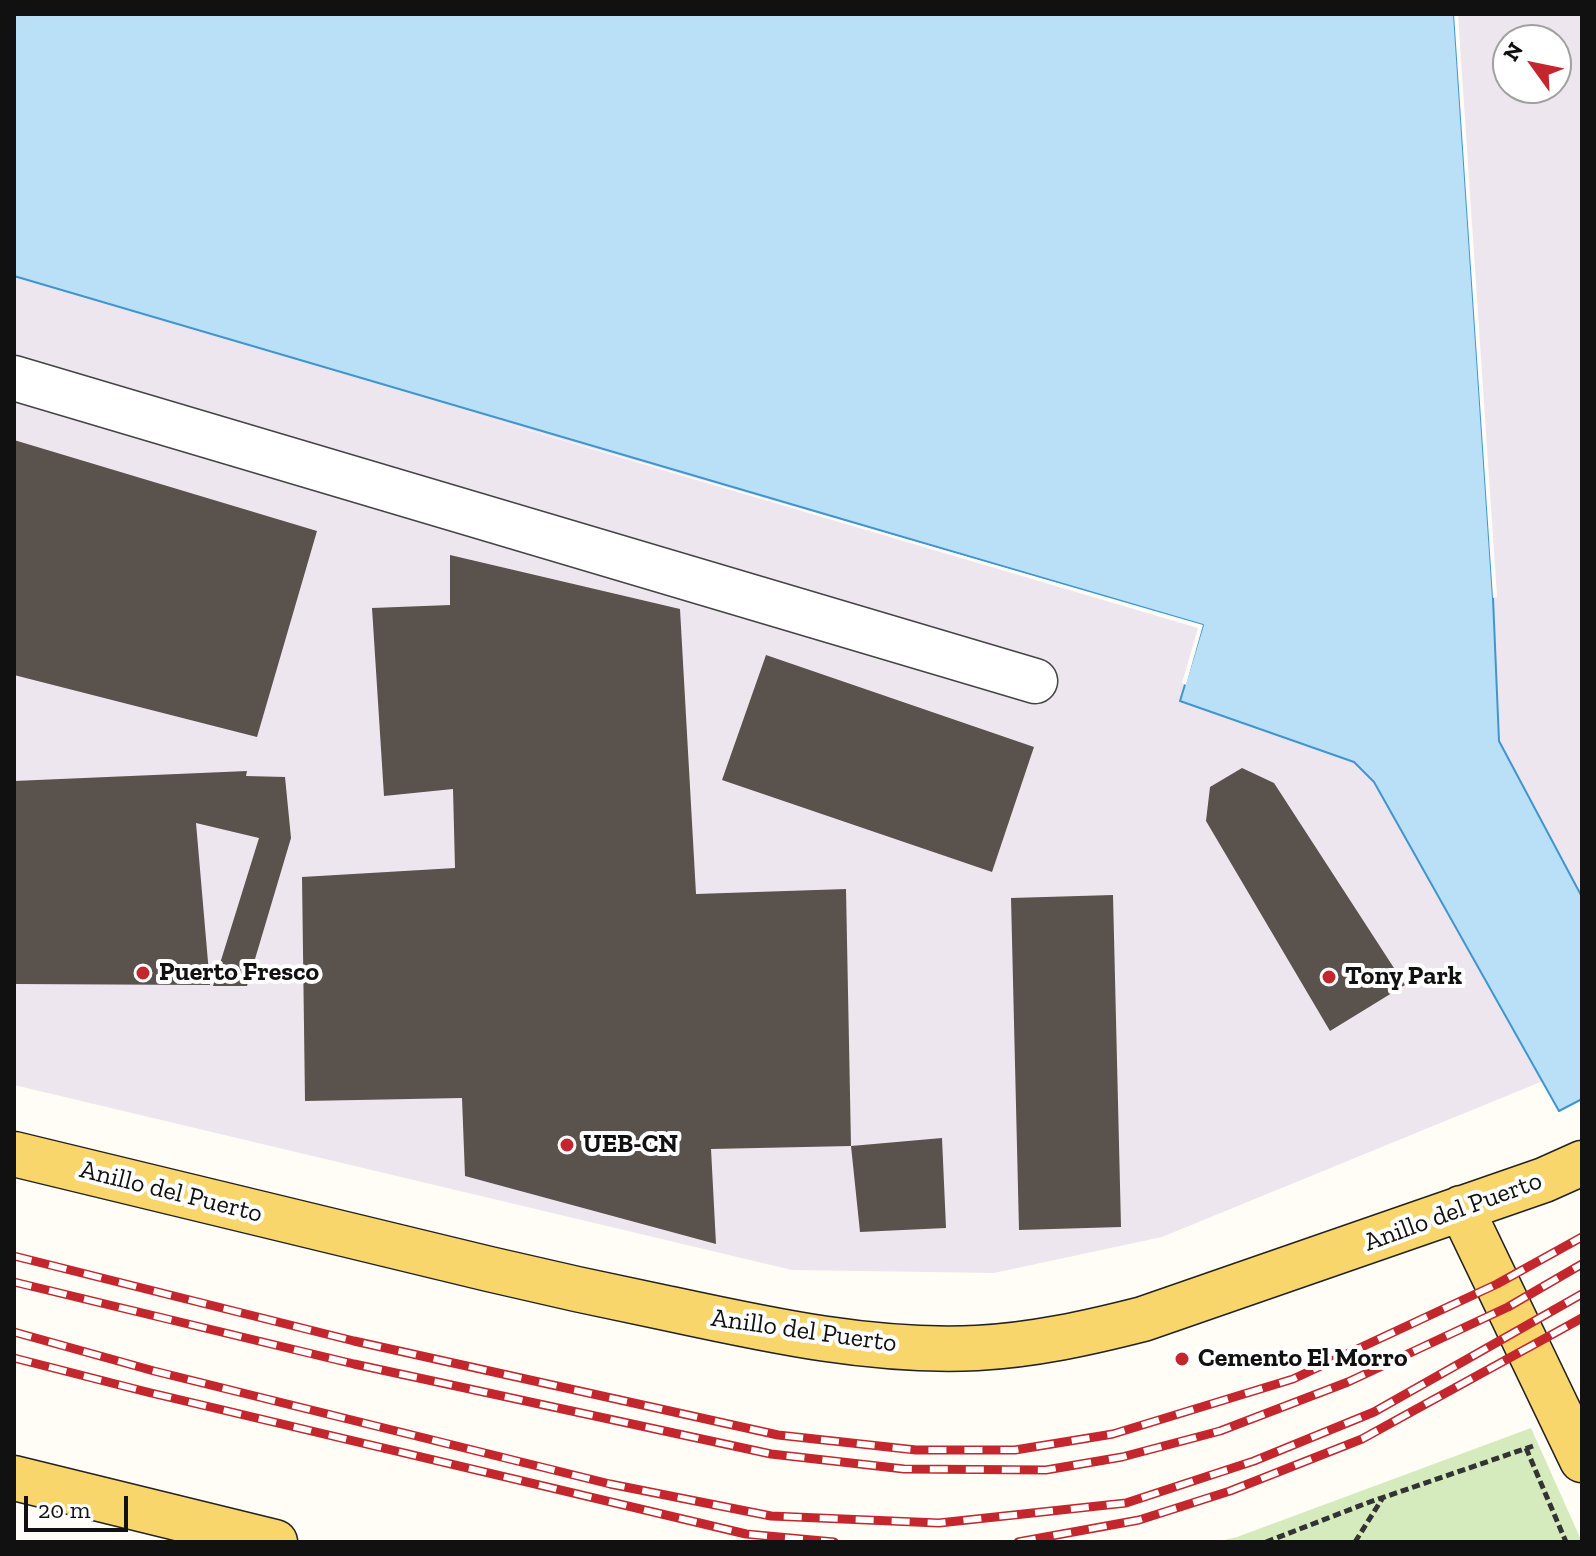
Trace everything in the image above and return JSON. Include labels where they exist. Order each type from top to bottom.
[{"type":"main road","name":"Anillo del Puerto","points":[[14,1154],[602,1296],[742,1326],[902,1347],[975,1348],[1029,1344],[1087,1334],[1143,1319],[1544,1180],[1582,1163]]},
{"type":"main road","points":[[1461,1208],[1575,1446]]},
{"type":"main road","points":[[14,1478],[275,1542]]},
{"type":"lane","points":[[14,378],[1035,681]]},
{"type":"path","points":[[1266,1542],[1526,1448],[1575,1446]]},
{"type":"path","points":[[1526,1448],[1566,1542]]},
{"type":"path","points":[[1355,1542],[1383,1498]]},
{"type":"shaded area","points":[[1454,14],[1582,14],[1582,897],[1499,741],[1493,598]]},
{"type":"shaded area","points":[[14,276],[1203,625],[1180,701],[1354,762],[1374,782],[1543,1081],[1162,1237],[994,1273],[792,1270],[14,1085]]},
{"type":"green space","points":[[1531,1428],[1582,1542],[1216,1542],[1237,1537]]},
{"type":"water","points":[[14,14],[1454,14],[1493,598],[1499,741],[1582,897],[1582,1099],[1559,1111],[1374,782],[1354,762],[1180,701],[1203,625],[14,276]]},
{"type":"pier","points":[[1454,14],[1458,14],[1497,597],[1493,598]]},
{"type":"pier","points":[[453,408],[1203,625],[1186,685],[1182,683],[1198,628]]},
{"type":"building","points":[[14,440],[317,531],[257,737],[14,675]]},
{"type":"building","points":[[450,555],[680,609],[696,894],[846,889],[851,1146],[711,1149],[716,1244],[465,1176],[462,1098],[305,1101],[302,877],[455,868],[453,789],[384,796],[372,608],[450,605]]},
{"type":"building","points":[[766,655],[1034,747],[992,872],[722,780]]},
{"type":"building","points":[[1242,768],[1274,783],[1405,985],[1330,1031],[1206,821],[1210,787]]},
{"type":"building","points":[[247,771],[246,776],[285,777],[291,838],[247,986],[213,986],[259,838],[196,823],[210,985],[14,984],[14,781]]},
{"type":"building","points":[[1113,895],[1121,1227],[1019,1230],[1011,898]]},
{"type":"building","points":[[942,1138],[946,1228],[860,1232],[851,1146]]},
{"type":"railway","points":[[14,1256],[354,1341],[778,1435],[916,1450],[1015,1450],[1113,1434],[1293,1379],[1497,1284],[1582,1237]]},
{"type":"railway","points":[[14,1282],[354,1364],[771,1454],[904,1469],[1046,1470],[1122,1457],[1220,1431],[1348,1382],[1508,1307],[1582,1264]]},
{"type":"railway","points":[[14,1332],[154,1371],[610,1484],[771,1516],[939,1523],[1126,1503],[1254,1461],[1374,1412],[1582,1294]]},
{"type":"railway","points":[[1018,1542],[1139,1520],[1230,1491],[1362,1439],[1582,1318]]},
{"type":"railway","points":[[14,1358],[746,1534],[834,1542]]},
{"type":"place","name":"Puerto Fresco","points":[[143,973]]},
{"type":"place","name":"Tony Park","points":[[1329,977]]},
{"type":"place","name":"UEB-CN","points":[[567,1145]]},
{"type":"place","name":"Cemento El Morro","points":[[1182,1359]]}]
